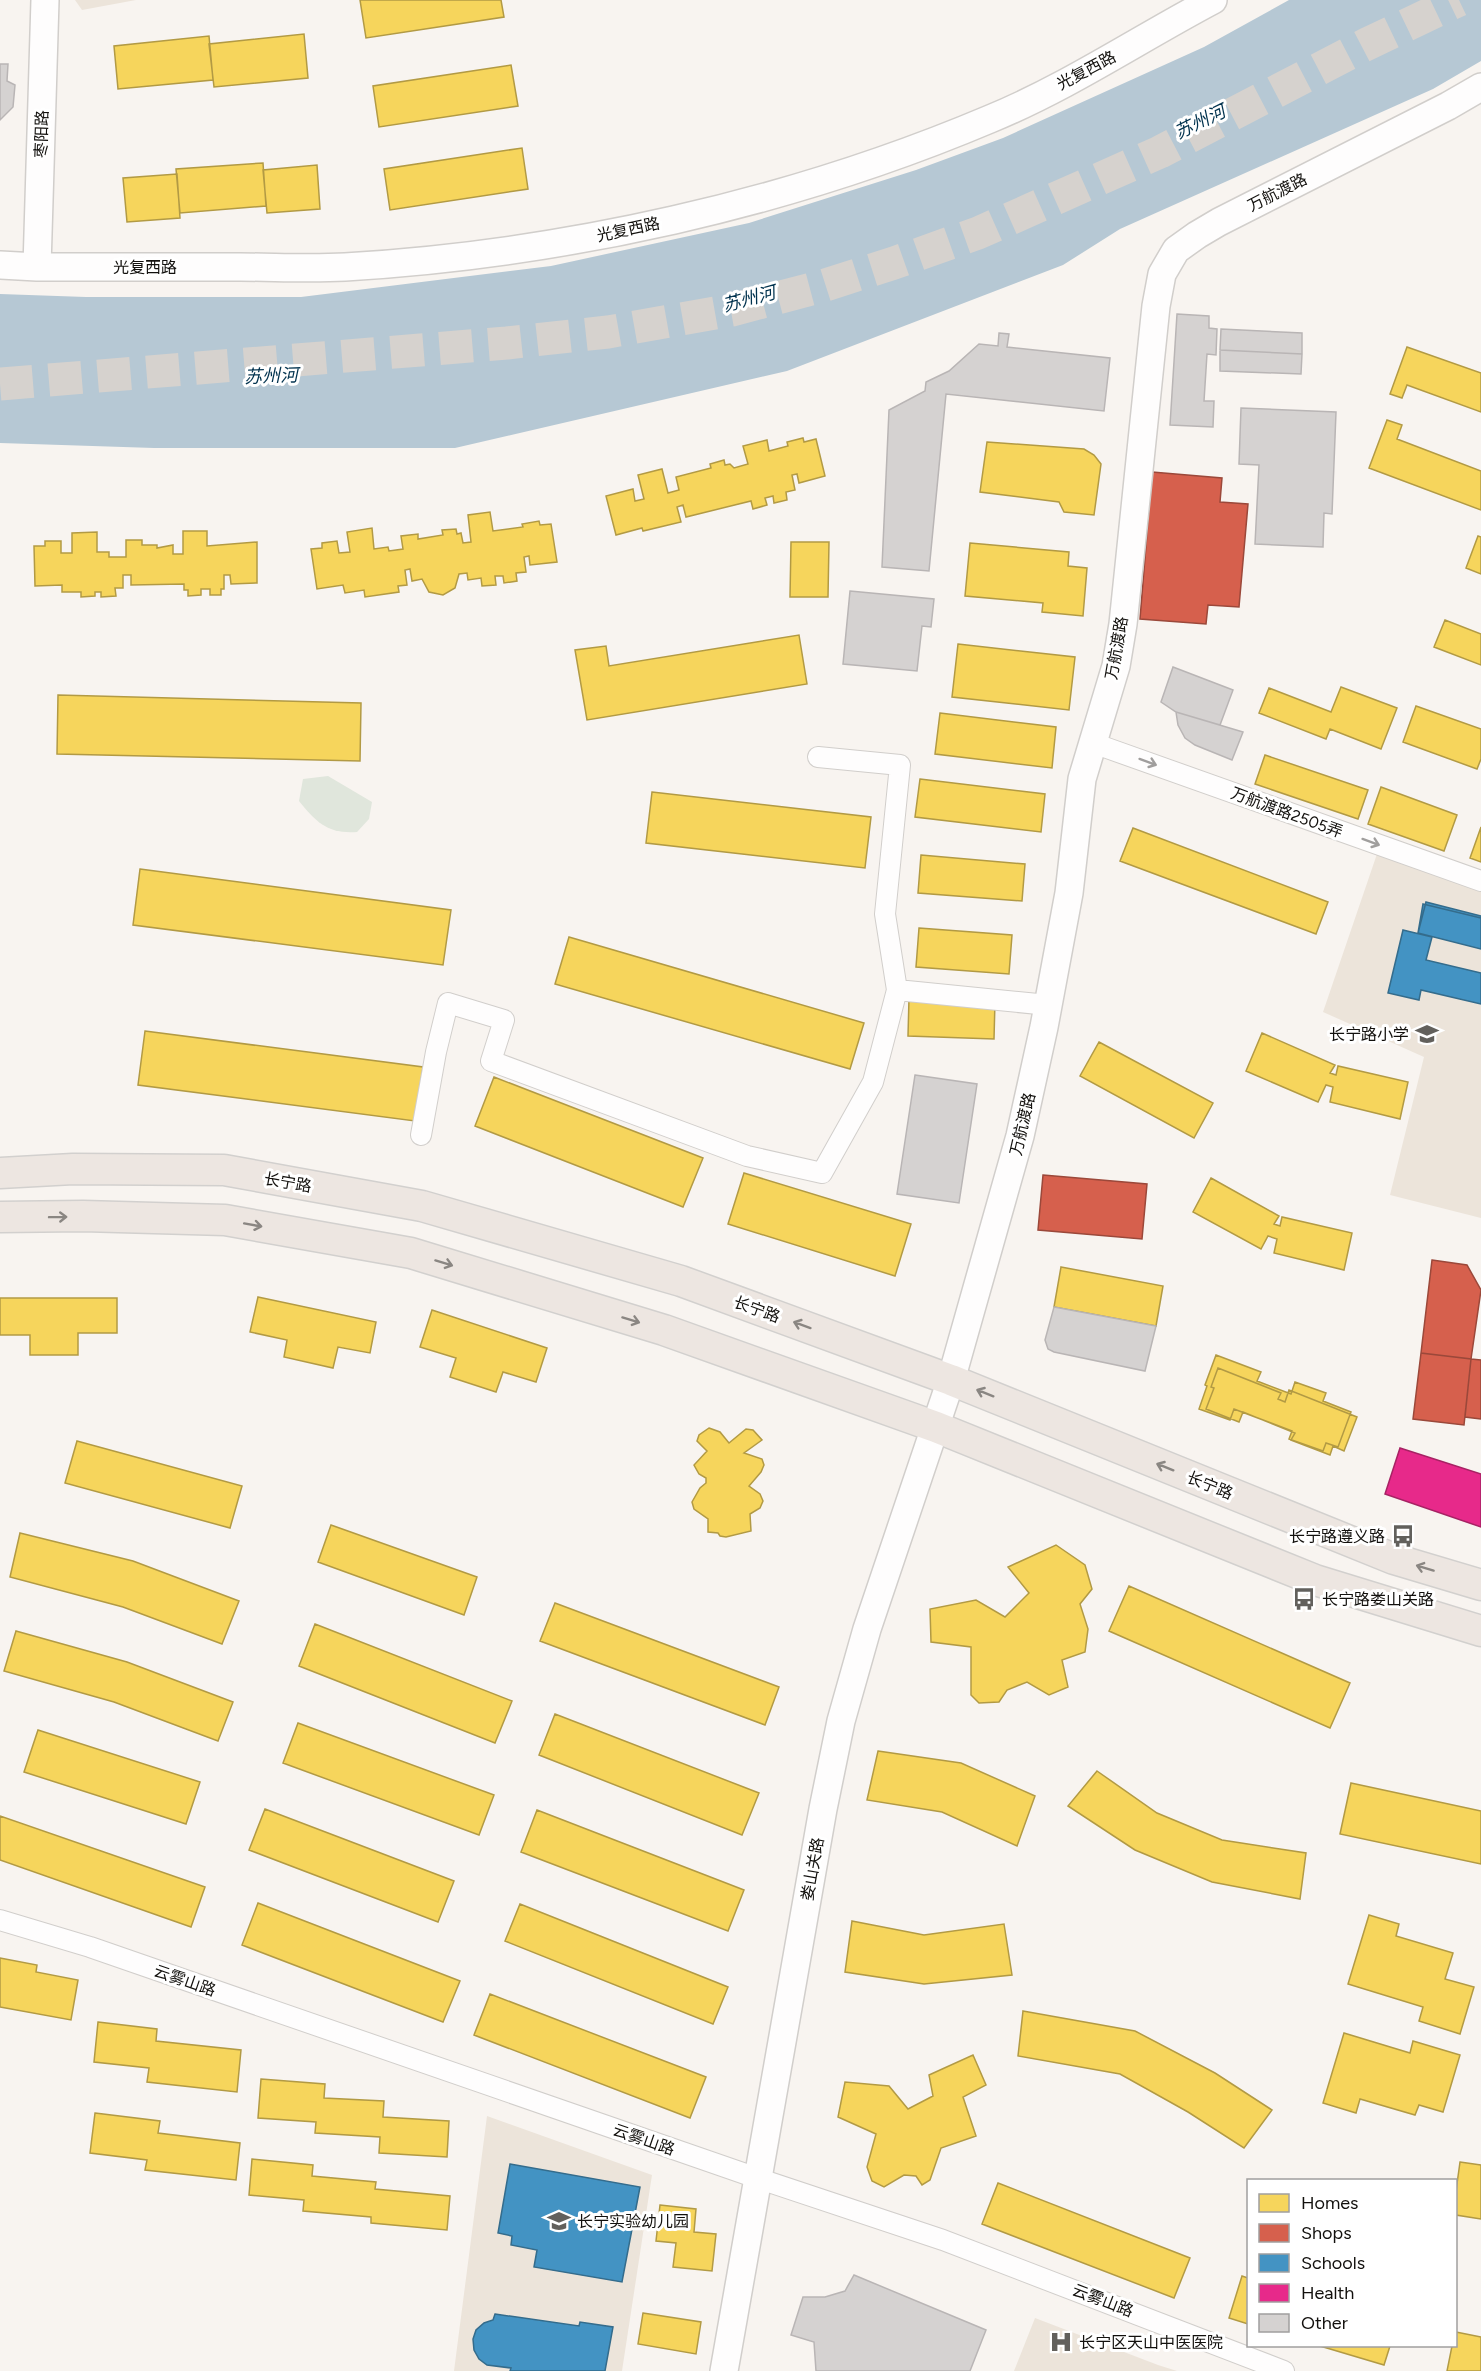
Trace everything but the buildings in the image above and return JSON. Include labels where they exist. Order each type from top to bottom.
[{"type":"main road","name":"长宁路","points":[[0,1173],[73,1169],[224,1170],[422,1206],[681,1281],[951,1380],[1394,1559],[1481,1585]]},
{"type":"main road","points":[[0,1217],[83,1216],[225,1220],[411,1253],[664,1330],[936,1427],[1315,1580],[1481,1631]]},
{"type":"street","name":"枣阳路","points":[[37,267],[45,0]]},
{"type":"street","name":"光复西路","points":[[0,265],[340,267],[500,252],[608,234],[745,203],[905,153],[993,118],[1098,65],[1213,0]]},
{"type":"street","name":"万航渡路","points":[[951,1380],[1020,1136],[1069,893],[1082,779],[1116,666],[1123,624],[1127,566],[1156,306],[1162,274],[1176,250],[1219,222],[1481,87]]},
{"type":"street","name":"万航渡路2505弄","points":[[1093,743],[1481,881]]},
{"type":"street","points":[[421,1135],[436,1052],[448,1003],[504,1020],[491,1061],[747,1156],[822,1173],[873,1082],[897,990],[885,914],[900,765],[818,757]]},
{"type":"street","points":[[897,990],[1048,1005]]},
{"type":"street","name":"娄山关路","points":[[724,2371],[823,1809],[841,1721],[867,1629],[951,1380]]},
{"type":"street","name":"云雾山路","points":[[0,1920],[90,1947],[943,2240],[1284,2371]]},
{"type":"shaded area","points":[[75,0],[136,0],[82,10]]},
{"type":"shaded area","points":[[328,776],[372,802],[369,819],[357,832],[331,829],[318,821],[299,801],[303,779]]},
{"type":"shaded area","name":"长宁路小学","points":[[1378,851],[1481,889],[1481,1218],[1390,1195],[1424,1057],[1323,1012]]},
{"type":"shaded area","name":"长宁实验幼儿园","points":[[487,2116],[652,2175],[622,2371],[454,2371]]},
{"type":"shaded area","name":"长宁区天山中医医院","points":[[1035,2318],[1158,2365],[1177,2371],[1014,2371]]},
{"type":"water","name":"苏州河","points":[[1289,0],[1481,0],[1481,61],[1433,89],[1120,229],[1063,265],[787,371],[455,448],[154,448],[0,443],[0,294],[86,297],[301,297],[551,266],[749,223],[916,170],[1003,138],[1204,47]]},
{"type":"tunnel","points":[[0,384],[507,343],[608,332],[732,310],[819,287],[978,233],[1160,152],[1367,44],[1459,0]]},
{"type":"place","name":"长宁路小学","points":[[1427,1034]]},
{"type":"place","name":"长宁路遵义路","points":[[1403,1536]]},
{"type":"place","name":"长宁路娄山关路","points":[[1304,1599]]},
{"type":"place","name":"长宁实验幼儿园","points":[[559,2221]]},
{"type":"place","name":"长宁区天山中医医院","points":[[1061,2342]]}]
